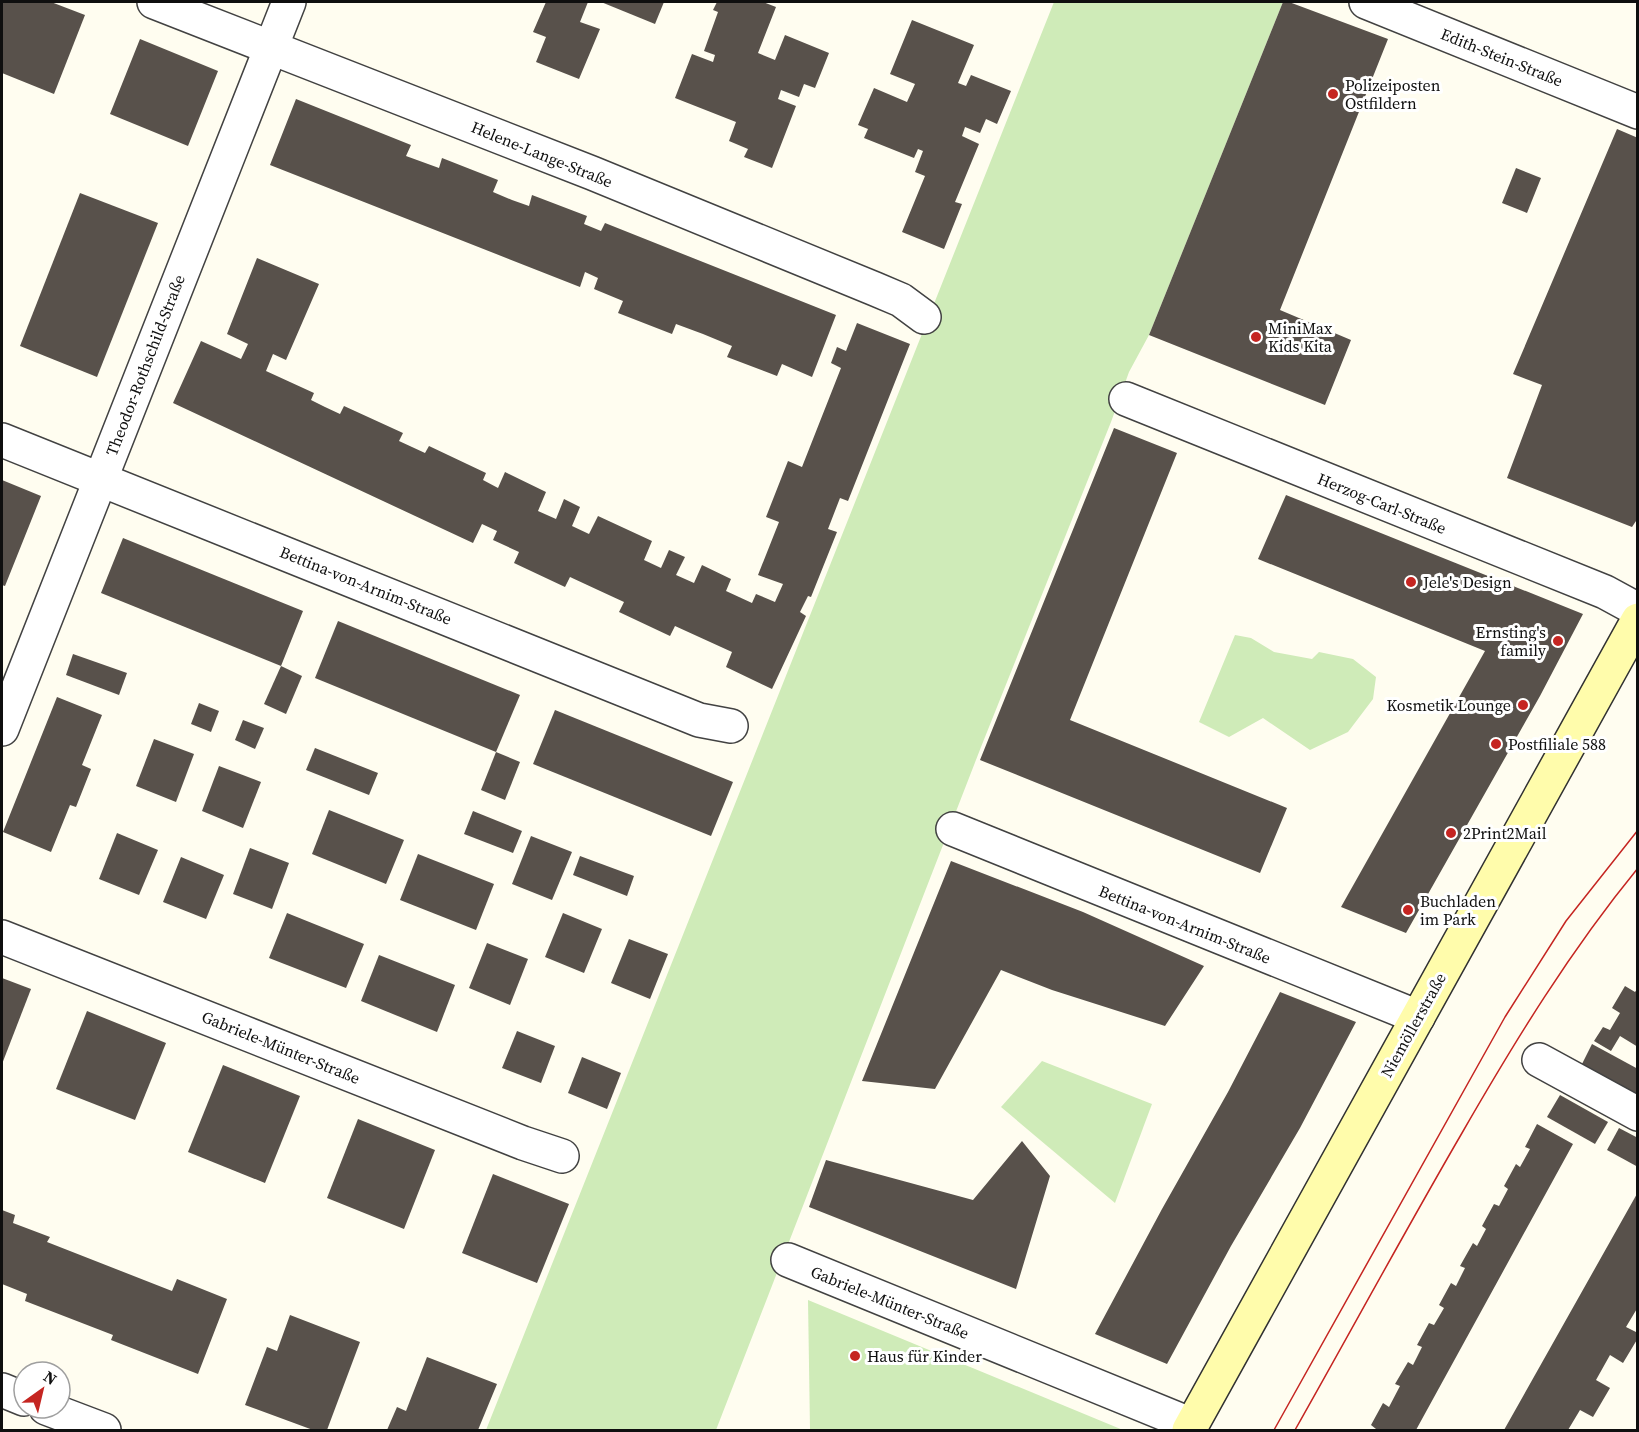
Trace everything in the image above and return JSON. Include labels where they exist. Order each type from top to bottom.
[{"type":"main road","name":"Niemöllerstraße","points":[[1190,1428],[1638,620]]},
{"type":"street","name":"Helene-Lange-Straße","points":[[154,2],[592,173],[901,300],[924,317]]},
{"type":"street","name":"Theodor-Rothschild-Straße","points":[[2,729],[289,2]]},
{"type":"street","name":"Edith-Stein-Straße","points":[[1366,2],[1638,112]]},
{"type":"street","name":"Herzog-Carl-Straße","points":[[1126,399],[1595,588],[1638,610]]},
{"type":"street","name":"Bettina-von-Arnim-Straße","points":[[2,440],[699,720],[731,726]]},
{"type":"street","name":"Bettina-von-Arnim-Straße","points":[[953,829],[1418,1017]]},
{"type":"street","name":"Gabriele-Münter-Straße","points":[[2,937],[502,1135],[562,1156]]},
{"type":"street","points":[[1539,1060],[1638,1114]]},
{"type":"street","name":"Gabriele-Münter-Straße","points":[[788,1260],[1190,1428]]},
{"type":"street","points":[[72,1418],[104,1431]]},
{"type":"green space","points":[[1054,2],[1283,2],[1149,335],[1129,372],[716,1430],[486,1430]]},
{"type":"green space","points":[[1235,635],[1251,638],[1274,652],[1312,659],[1319,652],[1353,659],[1376,677],[1373,699],[1348,732],[1310,750],[1263,718],[1229,737],[1199,722]]},
{"type":"green space","points":[[1042,1061],[1152,1104],[1115,1203],[1001,1107]]},
{"type":"green space","name":"Haus für Kinder","points":[[808,1300],[1123,1430],[810,1430]]},
{"type":"building","points":[[2,2],[51,2],[85,15],[54,94],[2,73]]},
{"type":"building","points":[[546,2],[588,2],[580,22],[600,29],[579,79],[536,62],[546,37],[533,32]]},
{"type":"building","points":[[601,2],[664,2],[655,24]]},
{"type":"building","points":[[717,2],[763,2],[776,7],[758,53],[775,60],[785,35],[829,53],[815,88],[804,84],[799,97],[781,90],[778,99],[796,106],[772,168],[744,157],[748,149],[729,141],[736,122],[675,98],[692,54],[713,62],[715,55],[704,51],[718,12],[713,10]]},
{"type":"building","points":[[1283,2],[1289,2],[1388,39],[1280,310],[1351,340],[1325,405],[1149,335]]},
{"type":"building","points":[[912,20],[974,45],[958,83],[966,86],[971,75],[1011,91],[997,124],[986,119],[980,133],[965,127],[962,136],[979,144],[955,202],[962,204],[944,249],[902,232],[925,176],[915,172],[923,151],[918,149],[914,158],[864,138],[868,129],[858,125],[874,88],[907,102],[915,84],[890,74]]},
{"type":"building","points":[[140,39],[218,71],[188,146],[110,114]]},
{"type":"building","points":[[296,99],[411,145],[406,156],[439,168],[442,158],[498,180],[493,192],[512,200],[529,206],[532,195],[587,216],[584,224],[601,231],[605,223],[836,315],[812,377],[782,364],[777,376],[727,357],[732,346],[703,334],[676,324],[672,334],[618,313],[623,301],[594,289],[598,278],[585,272],[580,287],[270,165]]},
{"type":"building","points":[[1617,129],[1638,138],[1638,518],[1632,527],[1507,478],[1542,385],[1513,374]]},
{"type":"building","points":[[1516,168],[1541,178],[1527,213],[1502,203]]},
{"type":"building","points":[[80,193],[158,223],[97,377],[20,346]]},
{"type":"building","points":[[257,258],[319,284],[286,360],[273,354],[266,371],[314,393],[311,400],[340,414],[344,406],[403,433],[399,441],[425,453],[429,446],[486,473],[483,480],[498,488],[505,472],[546,492],[538,511],[556,519],[564,499],[580,507],[572,526],[589,534],[598,516],[652,541],[644,560],[661,568],[669,550],[685,557],[676,575],[694,583],[702,565],[731,579],[726,591],[752,603],[756,594],[775,602],[783,584],[758,575],[779,522],[766,517],[788,461],[802,467],[841,368],[831,363],[837,347],[846,351],[857,323],[910,344],[848,501],[840,498],[828,529],[837,532],[811,597],[808,596],[800,612],[806,616],[772,689],[726,667],[732,652],[675,626],[670,636],[619,612],[624,602],[570,577],[565,587],[514,563],[519,552],[493,540],[497,531],[482,524],[473,543],[173,403],[201,341],[241,359],[248,344],[227,334]]},
{"type":"building","points":[[1114,428],[1177,453],[1070,720],[1287,808],[1260,873],[980,760]]},
{"type":"building","points":[[2,480],[41,496],[5,586],[2,585]]},
{"type":"building","points":[[1286,495],[1583,614],[1540,696],[1406,933],[1341,907],[1485,651],[1258,559]]},
{"type":"building","points":[[123,538],[303,611],[281,666],[101,593]]},
{"type":"building","points":[[338,621],[520,695],[496,752],[315,678]]},
{"type":"building","points":[[73,654],[127,673],[119,695],[66,675]]},
{"type":"building","points":[[281,666],[302,676],[286,714],[264,704]]},
{"type":"building","points":[[57,697],[102,715],[82,765],[91,769],[76,807],[70,805],[51,852],[3,832]]},
{"type":"building","points":[[199,703],[219,711],[211,732],[191,724]]},
{"type":"building","points":[[555,710],[733,782],[711,836],[533,764]]},
{"type":"building","points":[[243,720],[264,728],[255,749],[235,740]]},
{"type":"building","points":[[154,739],[194,754],[176,802],[136,786]]},
{"type":"building","points":[[315,748],[378,773],[369,795],[306,770]]},
{"type":"building","points":[[496,752],[520,762],[505,800],[481,790]]},
{"type":"building","points":[[219,766],[261,782],[243,828],[202,811]]},
{"type":"building","points":[[329,810],[404,840],[386,884],[312,854]]},
{"type":"building","points":[[473,811],[522,831],[513,853],[464,834]]},
{"type":"building","points":[[117,833],[158,850],[139,895],[99,879]]},
{"type":"building","points":[[531,836],[572,852],[552,900],[512,884]]},
{"type":"building","points":[[250,848],[289,863],[272,909],[233,894]]},
{"type":"building","points":[[418,854],[494,884],[476,930],[400,900]]},
{"type":"building","points":[[580,856],[634,876],[627,896],[573,875]]},
{"type":"building","points":[[181,857],[224,875],[206,919],[163,902]]},
{"type":"building","points":[[951,861],[1083,912],[1204,966],[1165,1026],[1052,990],[1001,970],[935,1089],[862,1081]]},
{"type":"building","points":[[287,913],[364,944],[346,988],[269,958]]},
{"type":"building","points":[[563,913],[602,929],[584,973],[545,957]]},
{"type":"building","points":[[629,939],[668,954],[650,999],[611,983]]},
{"type":"building","points":[[487,943],[528,959],[510,1005],[469,988]]},
{"type":"building","points":[[379,955],[455,985],[437,1032],[361,1001]]},
{"type":"building","points":[[2,978],[31,989],[2,1064]]},
{"type":"building","points":[[1625,986],[1635,992],[1638,988],[1638,1047],[1620,1036],[1611,1051],[1594,1041],[1603,1027],[1610,1030],[1620,1013],[1612,1008]]},
{"type":"building","points":[[1280,992],[1356,1022],[1300,1128],[1231,1246],[1167,1364],[1095,1334],[1228,1092]]},
{"type":"building","points":[[87,1011],[166,1043],[135,1120],[56,1089]]},
{"type":"building","points":[[517,1031],[555,1046],[541,1083],[502,1068]]},
{"type":"building","points":[[1592,1044],[1638,1069],[1638,1097],[1581,1066]]},
{"type":"building","points":[[582,1057],[621,1073],[607,1109],[568,1093]]},
{"type":"building","points":[[223,1065],[300,1096],[265,1183],[188,1152]]},
{"type":"building","points":[[1560,1095],[1608,1122],[1595,1144],[1547,1117]]},
{"type":"building","points":[[358,1119],[435,1150],[404,1229],[327,1198]]},
{"type":"building","points":[[1537,1124],[1573,1144],[1416,1430],[1375,1430],[1371,1425],[1383,1403],[1389,1407],[1400,1386],[1395,1384],[1408,1362],[1413,1365],[1422,1347],[1417,1345],[1429,1323],[1434,1325],[1444,1308],[1439,1305],[1451,1283],[1456,1286],[1465,1268],[1460,1266],[1473,1243],[1477,1246],[1486,1229],[1482,1226],[1494,1204],[1499,1206],[1508,1189],[1504,1186],[1516,1164],[1520,1167],[1530,1149],[1525,1147]]},
{"type":"building","points":[[1619,1128],[1638,1138],[1638,1167],[1607,1150]]},
{"type":"building","points":[[1022,1141],[1050,1176],[1016,1289],[809,1207],[826,1160],[973,1200]]},
{"type":"building","points":[[493,1174],[569,1204],[537,1283],[462,1253]]},
{"type":"building","points":[[1638,1192],[1638,1307],[1626,1327],[1638,1333],[1638,1338],[1623,1363],[1610,1355],[1596,1380],[1610,1388],[1593,1417],[1580,1410],[1568,1430],[1504,1430]]},
{"type":"building","points":[[2,1210],[15,1215],[13,1223],[50,1237],[47,1242],[172,1291],[177,1279],[227,1299],[198,1374],[111,1340],[113,1335],[25,1301],[27,1294],[2,1284]]},
{"type":"building","points":[[290,1315],[360,1342],[327,1430],[313,1430],[245,1405],[267,1347],[277,1351]]},
{"type":"building","points":[[427,1357],[497,1384],[478,1430],[387,1430],[397,1407],[406,1411]]},
{"type":"tram line","points":[[1274,1430],[1505,1017],[1566,921],[1638,830]]},
{"type":"tram line","points":[[1295,1430],[1502,1064],[1566,964],[1638,868]]},
{"type":"place","name":"Polizeiposten Ostfildern","points":[[1333,94]]},
{"type":"place","name":"MiniMax Kids Kita","points":[[1256,337]]},
{"type":"place","name":"Jele's Design","points":[[1411,582]]},
{"type":"place","name":"Ernsting's family","points":[[1558,641]]},
{"type":"place","name":"Kosmetik Lounge","points":[[1523,705]]},
{"type":"place","name":"Postfiliale 588","points":[[1496,744]]},
{"type":"place","name":"2Print2Mail","points":[[1451,833]]},
{"type":"place","name":"Buchladen im Park","points":[[1408,910]]},
{"type":"place","name":"Haus für Kinder","points":[[855,1356]]}]
